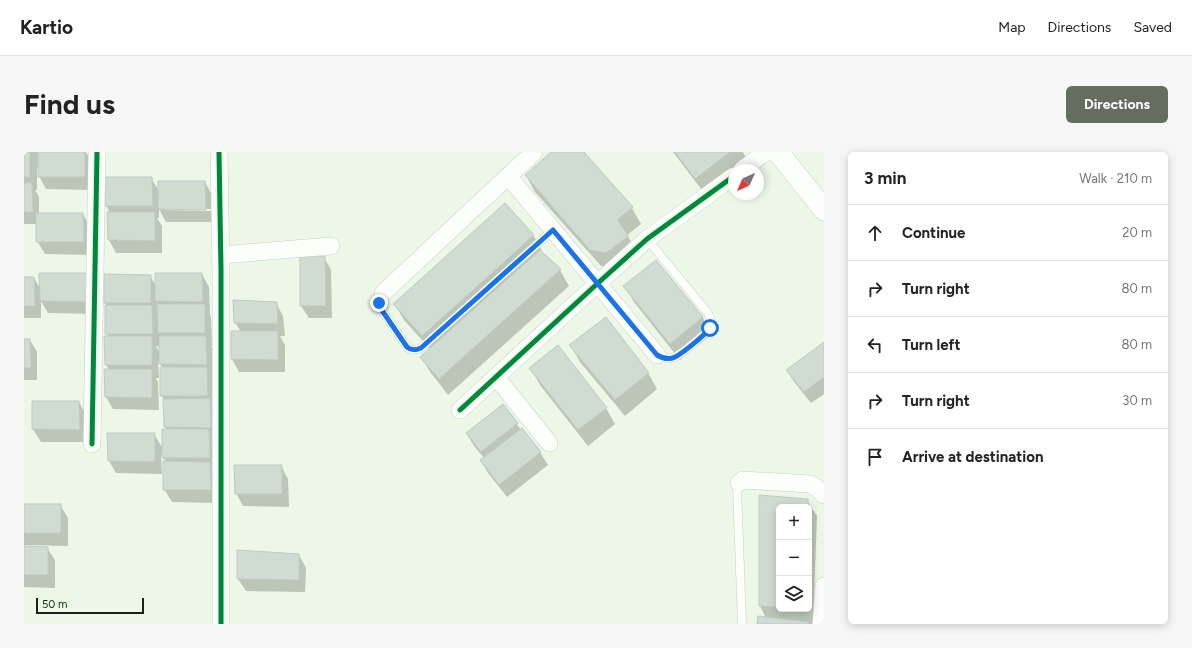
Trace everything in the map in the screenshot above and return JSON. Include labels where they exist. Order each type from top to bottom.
[{"type":"street","points":[[92,444],[97,152]]},
{"type":"street","points":[[219,152],[221,624]]},
{"type":"street","points":[[383,293],[534,152]]},
{"type":"street","points":[[750,164],[766,152]]},
{"type":"street","points":[[778,152],[824,210]]},
{"type":"street","points":[[508,176],[657,355]]},
{"type":"street","points":[[460,410],[647,240],[728,180]]},
{"type":"street","points":[[220,254],[331,246]]},
{"type":"street","points":[[496,376],[549,443]]},
{"type":"street","points":[[739,483],[743,480],[810,484],[824,495]]},
{"type":"street","points":[[821,624],[824,586]]},
{"type":"lane","points":[[383,293],[379,298],[381,309],[407,347],[411,350],[416,350],[421,348],[553,230]]},
{"type":"lane","points":[[647,240],[708,313],[711,321],[710,328],[705,334],[676,357],[661,358],[657,355]]},
{"type":"lane","points":[[739,483],[737,487],[742,624]]},
{"type":"building","points":[[24,152],[30,152],[30,177],[24,177]]},
{"type":"building","points":[[38,152],[85,152],[85,177],[38,177]]},
{"type":"building","points":[[551,152],[584,152],[633,207],[617,220],[629,236],[606,253],[590,250],[525,175]]},
{"type":"building","points":[[675,152],[730,152],[695,179]]},
{"type":"building","points":[[105,177],[152,177],[153,206],[105,206]]},
{"type":"building","points":[[158,181],[205,181],[206,210],[158,209]]},
{"type":"building","points":[[24,183],[32,183],[33,212],[24,212]]},
{"type":"building","points":[[505,203],[534,235],[422,336],[393,304]]},
{"type":"building","points":[[107,212],[155,212],[155,241],[108,240]]},
{"type":"building","points":[[36,213],[83,213],[84,242],[36,242]]},
{"type":"building","points":[[540,250],[561,269],[439,379],[420,357]]},
{"type":"building","points":[[300,256],[325,256],[326,306],[300,306]]},
{"type":"building","points":[[656,260],[703,317],[670,344],[623,286]]},
{"type":"building","points":[[39,273],[87,273],[87,302],[40,301]]},
{"type":"building","points":[[155,273],[202,273],[203,302],[155,301]]},
{"type":"building","points":[[104,274],[151,275],[151,303],[104,303]]},
{"type":"building","points":[[24,277],[34,277],[35,306],[24,306]]},
{"type":"building","points":[[233,300],[277,302],[278,324],[234,323]]},
{"type":"building","points":[[157,304],[205,304],[205,333],[158,333]]},
{"type":"building","points":[[105,305],[152,305],[153,334],[105,334]]},
{"type":"building","points":[[606,317],[649,373],[615,400],[569,345]]},
{"type":"building","points":[[231,331],[278,331],[278,360],[231,359]]},
{"type":"building","points":[[104,336],[152,336],[152,365],[105,365]]},
{"type":"building","points":[[159,336],[206,336],[207,365],[159,364]]},
{"type":"building","points":[[24,339],[30,339],[31,368],[24,368]]},
{"type":"building","points":[[824,342],[824,377],[804,392],[786,370]]},
{"type":"building","points":[[558,345],[607,408],[578,430],[529,368]]},
{"type":"building","points":[[160,367],[207,367],[208,396],[160,396]]},
{"type":"building","points":[[104,369],[152,369],[152,398],[105,397]]},
{"type":"building","points":[[210,398],[211,428],[164,427],[163,399]]},
{"type":"building","points":[[32,401],[79,401],[80,430],[32,429]]},
{"type":"building","points":[[503,404],[518,423],[481,452],[466,433]]},
{"type":"building","points":[[522,428],[541,452],[499,485],[480,460]]},
{"type":"building","points":[[162,429],[209,429],[210,458],[162,458]]},
{"type":"building","points":[[107,433],[155,433],[155,462],[108,461]]},
{"type":"building","points":[[163,461],[210,462],[211,490],[163,490]]},
{"type":"building","points":[[234,465],[282,465],[282,494],[235,494]]},
{"type":"building","points":[[759,495],[808,499],[808,504],[776,504],[776,607],[759,606]]},
{"type":"building","points":[[24,504],[61,504],[61,533],[24,533]]},
{"type":"building","points":[[24,546],[48,547],[48,575],[24,575]]},
{"type":"building","points":[[237,550],[299,554],[299,580],[237,579]]},
{"type":"building","points":[[758,616],[808,622],[808,624],[757,624]]},
{"type":"cycle path","points":[[92,444],[97,152]]},
{"type":"cycle path","points":[[219,152],[221,270],[221,624]]},
{"type":"cycle path","points":[[460,410],[647,239],[728,180]]},
{"type":"route","points":[[379,303],[381,309],[407,347],[411,350],[421,348],[553,230],[661,358],[676,357],[705,334],[710,328]]}]
